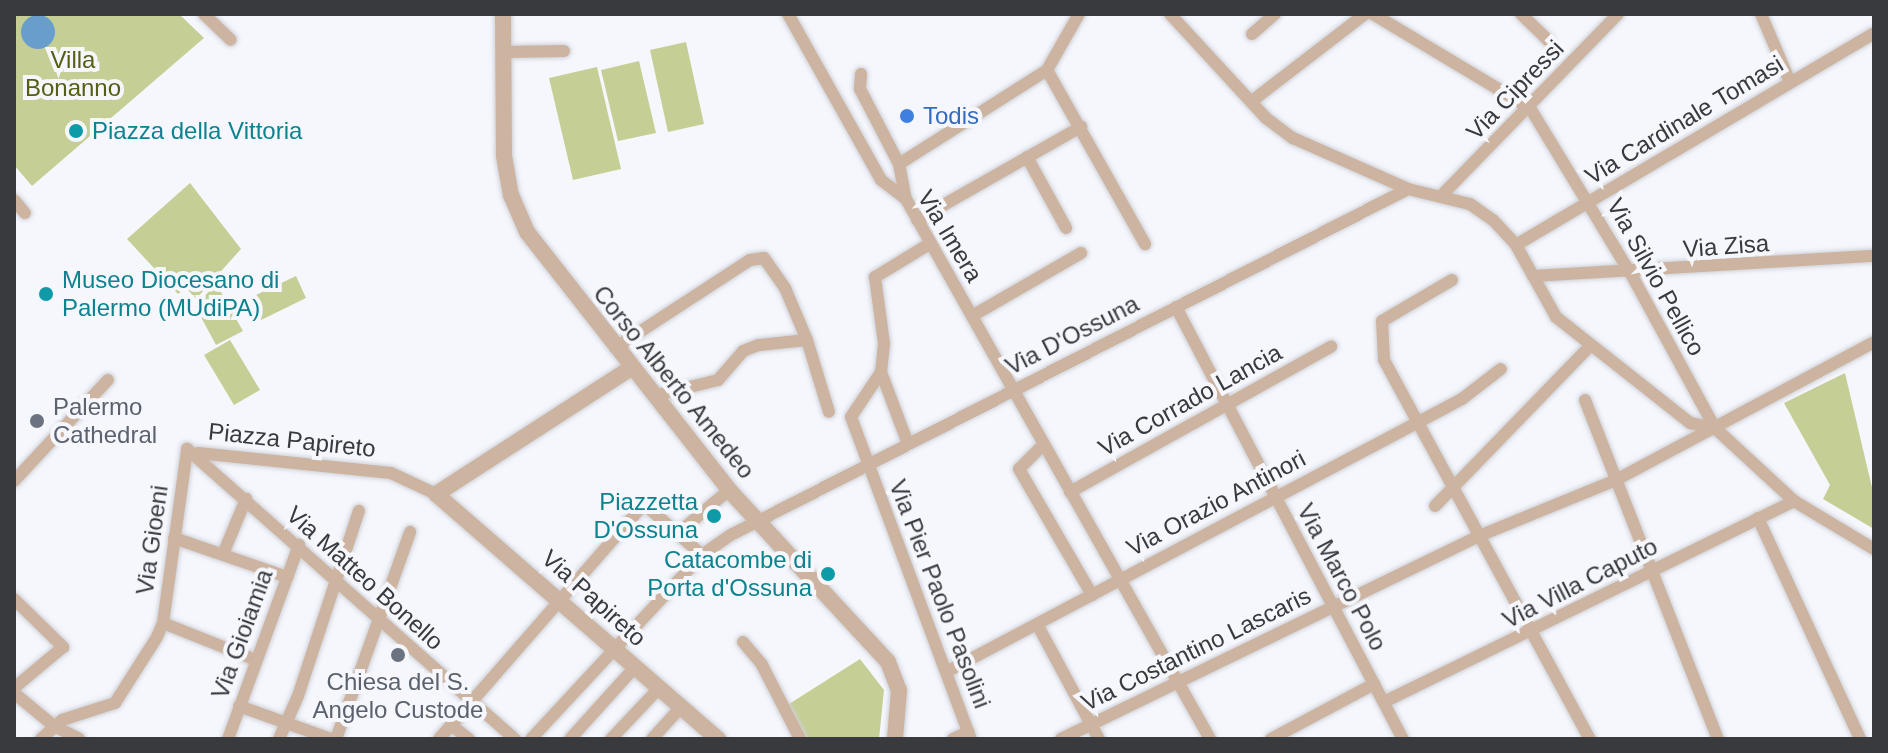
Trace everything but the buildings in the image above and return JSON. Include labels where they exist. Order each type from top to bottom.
[{"type":"street","points":[[204,14],[231,40]]},
{"type":"street","name":"Corso Alberto Amedeo","points":[[503,14],[504,156],[515,205],[541,254],[631,368],[657,395],[729,490],[888,662],[899,690],[895,739]]},
{"type":"street","points":[[899,164],[1047,70],[1079,14]]},
{"type":"street","points":[[1170,14],[1266,118],[1314,150],[1408,189],[1470,204],[1516,245],[1556,317],[1690,423],[1715,428],[1794,501],[1874,549]]},
{"type":"street","points":[[1252,34],[1275,14]]},
{"type":"street","points":[[1252,101],[1365,14]]},
{"type":"street","points":[[1373,14],[1530,108]]},
{"type":"street","points":[[1521,14],[1549,41]]},
{"type":"street","name":"Via Cipressi","points":[[1442,195],[1530,108],[1618,14]]},
{"type":"street","points":[[1761,14],[1790,82]]},
{"type":"street","name":"Via Imera","points":[[790,16],[881,180],[906,199],[1210,739]]},
{"type":"street","name":"Via Cardinale Tomasi","points":[[1516,245],[1874,33]]},
{"type":"street","points":[[503,52],[564,51]]},
{"type":"street","points":[[1047,70],[1145,244]]},
{"type":"street","points":[[861,74],[860,89],[899,164],[906,199]]},
{"type":"street","name":"Via Silvio Pellico","points":[[1530,108],[1631,274],[1715,428]]},
{"type":"street","points":[[917,220],[1081,127]]},
{"type":"street","points":[[1027,157],[1066,228]]},
{"type":"street","name":"Via D'Ossuna","points":[[531,739],[702,555],[756,520],[1408,189]]},
{"type":"street","points":[[14,200],[25,213]]},
{"type":"street","points":[[908,444],[881,372],[884,344],[875,277],[931,243]]},
{"type":"street","points":[[972,316],[1081,253]]},
{"type":"street","name":"Via Zisa","points":[[1533,276],[1631,274],[1874,256]]},
{"type":"street","points":[[615,348],[750,260],[764,258],[785,288],[807,340],[829,412]]},
{"type":"street","points":[[1452,280],[1379,326],[1384,360],[1590,739]]},
{"type":"street","name":"Via Marco Polo","points":[[1176,307],[1403,739]]},
{"type":"street","points":[[657,395],[718,380],[743,351],[759,345],[807,340]]},
{"type":"street","name":"Via Costantino Lascaris","points":[[1061,739],[1479,536],[1616,480],[1874,342]]},
{"type":"street","points":[[1435,506],[1591,345]]},
{"type":"street","name":"Via Corrado Lancia","points":[[1070,492],[1331,347]]},
{"type":"street","points":[[436,494],[631,368]]},
{"type":"street","name":"Via Orazio Antinori","points":[[948,671],[1462,399],[1501,369]]},
{"type":"street","name":"Via Pier Paolo Pasolini","points":[[881,372],[851,417],[970,735]]},
{"type":"street","points":[[14,481],[108,380]]},
{"type":"street","points":[[1585,400],[1718,739]]},
{"type":"street","points":[[1044,444],[1019,469],[1092,595]]},
{"type":"street","name":"Piazza Papireto","points":[[187,449],[219,459],[391,473],[436,494]]},
{"type":"street","name":"Via Matteo Bonello","points":[[187,449],[515,739]]},
{"type":"street","name":"Via Gioeni","points":[[54,726],[115,703],[157,637],[163,623],[187,449]]},
{"type":"street","points":[[678,533],[729,490]]},
{"type":"street","name":"Via Papireto","points":[[436,494],[562,600],[718,739]]},
{"type":"street","points":[[223,554],[246,499]]},
{"type":"street","name":"Via Villa Caputo","points":[[1384,702],[1532,633],[1794,501]]},
{"type":"street","points":[[439,739],[644,504],[702,555]]},
{"type":"street","points":[[279,739],[288,723],[359,511]]},
{"type":"street","points":[[1758,518],[1860,739]]},
{"type":"street","points":[[239,706],[333,739],[410,532]]},
{"type":"street","points":[[174,538],[287,577]]},
{"type":"street","name":"Via Gioiamia","points":[[228,739],[298,546]]},
{"type":"street","points":[[14,599],[63,647],[14,690],[54,726],[79,739]]},
{"type":"street","points":[[163,623],[256,660]]},
{"type":"street","points":[[1037,624],[1099,739]]},
{"type":"street","points":[[743,642],[762,665],[800,739]]},
{"type":"street","points":[[570,739],[635,667]]},
{"type":"street","points":[[1271,739],[1374,684]]},
{"type":"street","points":[[611,739],[659,688]]},
{"type":"street","points":[[652,739],[681,707]]},
{"type":"street","points":[[451,725],[469,739]]},
{"type":"street","points":[[41,739],[54,726]]},
{"type":"street","points":[[953,739],[970,735]]},
{"type":"green space","name":"Villa Bonanno","points":[[14,14],[179,14],[204,38],[32,186],[14,165]]},
{"type":"green space","points":[[686,42],[704,124],[668,132],[650,50]]},
{"type":"green space","points":[[639,61],[656,133],[618,141],[601,70]]},
{"type":"green space","points":[[597,67],[621,169],[573,180],[549,78]]},
{"type":"green space","points":[[190,183],[241,249],[196,299],[186,288],[178,294],[127,239]]},
{"type":"green space","points":[[296,276],[306,298],[261,320],[250,298]]},
{"type":"green space","points":[[213,287],[221,292],[243,331],[216,345],[195,306]]},
{"type":"green space","points":[[230,340],[260,390],[234,405],[204,355]]},
{"type":"green space","points":[[1845,373],[1874,496],[1874,529],[1823,499],[1830,485],[1784,403]]},
{"type":"green space","points":[[860,659],[884,690],[879,739],[800,739],[789,704]]},
{"type":"water","points":[[38,15],[50,20],[55,32],[50,44],[38,49],[26,44],[21,32],[26,20]]},
{"type":"place","name":"Todis","points":[[907,116]]},
{"type":"place","name":"Piazza della Vittoria","points":[[76,131]]},
{"type":"place","name":"Museo Diocesano di Palermo (MUdiPA)","points":[[46,294]]},
{"type":"place","name":"Palermo Cathedral","points":[[37,421]]},
{"type":"place","name":"Piazzetta D'Ossuna","points":[[714,516]]},
{"type":"place","name":"Catacombe di Porta d'Ossuna","points":[[828,574]]},
{"type":"place","name":"Chiesa del S. Angelo Custode","points":[[398,655]]}]
